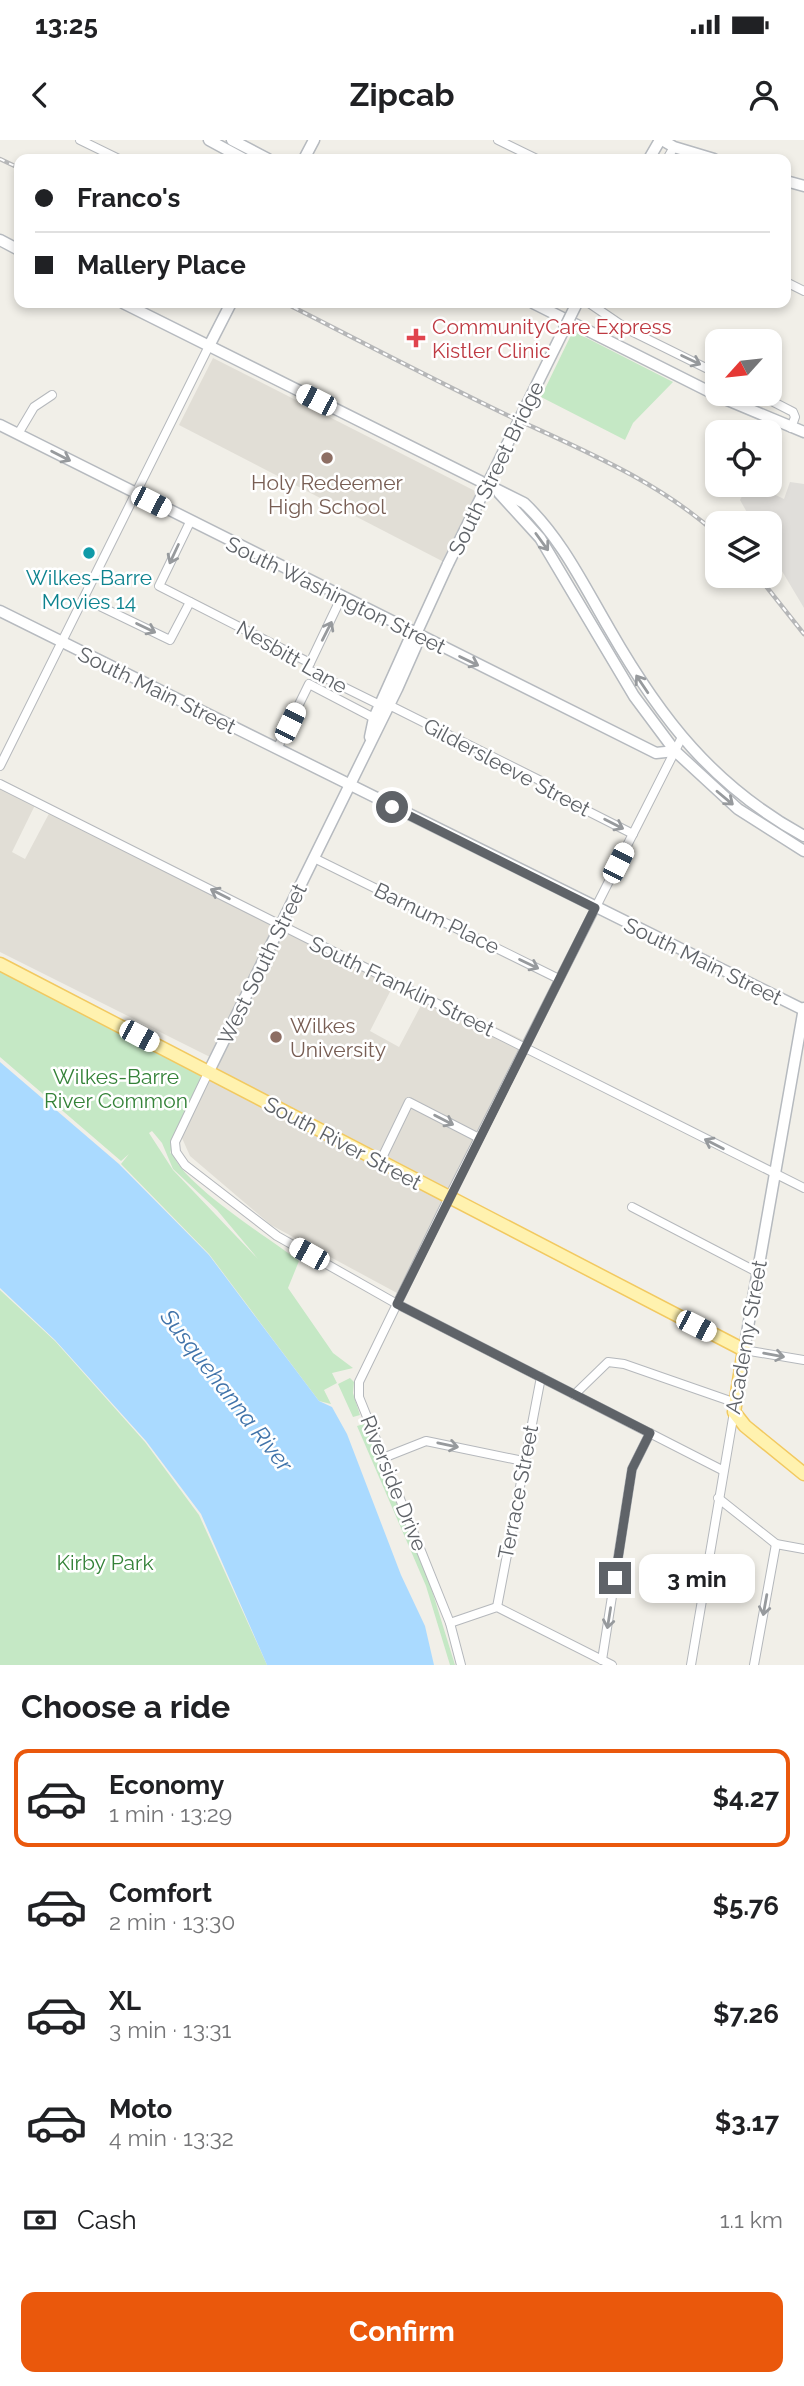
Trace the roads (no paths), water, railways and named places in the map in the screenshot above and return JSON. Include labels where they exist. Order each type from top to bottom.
[{"type":"main road","points":[[209,140],[235,154]]},
{"type":"main road","points":[[232,140],[259,154]]},
{"type":"main road","points":[[655,154],[668,142],[700,154]]},
{"type":"main road","points":[[133,308],[524,503],[550,531],[638,679],[681,739],[735,791],[804,836]]},
{"type":"main road","points":[[209,346],[228,308]]},
{"type":"main road","points":[[543,308],[720,397],[804,432]]},
{"type":"main road","name":"South Street Bridge","points":[[384,705],[409,639],[416,634],[575,308]]},
{"type":"main road","name":"South Washington Street","points":[[0,425],[341,598],[656,753],[676,751]]},
{"type":"main road","points":[[497,491],[540,538],[634,696],[676,751],[738,810],[804,851]]},
{"type":"main road","name":"South Main Street","points":[[0,611],[804,1010]]},
{"type":"main road","points":[[370,740],[374,718],[384,705]]},
{"type":"main road","points":[[370,740],[384,705]]},
{"type":"main road","name":"West South Street","points":[[208,1073],[350,786],[370,740]]},
{"type":"main road","name":"South River Street","points":[[0,964],[448,1199],[744,1350]]},
{"type":"main road","name":"Academy Street","points":[[735,1408],[804,1010]]},
{"type":"main road","points":[[735,1408],[745,1426],[804,1474]]},
{"type":"street","points":[[80,140],[109,154]]},
{"type":"street","points":[[498,140],[527,154]]},
{"type":"street","points":[[596,308],[627,329],[705,368]]},
{"type":"street","points":[[0,766],[209,346]]},
{"type":"street","points":[[18,434],[34,407],[52,395]]},
{"type":"street","points":[[781,406],[793,412],[795,417],[791,428]]},
{"type":"street","name":"Nesbitt Lane","points":[[190,522],[159,586],[310,663],[307,669],[384,705]]},
{"type":"street","points":[[85,598],[170,640],[190,602]]},
{"type":"street","points":[[310,663],[341,598]]},
{"type":"street","points":[[276,749],[309,684],[374,718]]},
{"type":"street","name":"Gildersleeve Street","points":[[384,705],[541,781],[554,794],[634,834]]},
{"type":"street","name":"Riverside Drive","points":[[461,1665],[450,1623],[359,1397],[359,1382],[448,1199],[681,739]]},
{"type":"street","name":"South Franklin Street","points":[[0,784],[804,1188]]},
{"type":"street","name":"Barnum Place","points":[[314,858],[559,979]]},
{"type":"street","name":"West South Street","points":[[208,1073],[175,1142],[176,1152],[185,1166],[277,1236],[397,1304]]},
{"type":"street","points":[[380,1163],[409,1102],[479,1138]]},
{"type":"street","points":[[632,1207],[757,1272]]},
{"type":"street","points":[[397,1304],[722,1469]]},
{"type":"street","name":"South River Street","points":[[744,1350],[804,1360]]},
{"type":"street","points":[[574,1395],[608,1362],[624,1364],[735,1408]]},
{"type":"street","name":"Terrace Street","points":[[497,1607],[541,1377]]},
{"type":"street","name":"Academy Street","points":[[691,1665],[722,1469],[735,1408]]},
{"type":"street","points":[[602,1660],[632,1469],[650,1433]]},
{"type":"street","points":[[383,1458],[426,1441],[523,1461]]},
{"type":"street","points":[[718,1498],[776,1544],[804,1549]]},
{"type":"street","points":[[754,1665],[776,1544]]},
{"type":"street","points":[[450,1623],[497,1607],[612,1665]]},
{"type":"water","name":"Susquehanna River","points":[[0,1062],[119,1164],[209,1255],[319,1401],[332,1407],[347,1434],[401,1575],[425,1626],[434,1665],[267,1665],[201,1514],[146,1441],[55,1340],[0,1288]]},
{"type":"railway","points":[[0,159],[14,166]]},
{"type":"railway","points":[[295,308],[618,468],[670,498],[705,524]]},
{"type":"railway","points":[[768,588],[804,634]]},
{"type":"place","name":"CommunityCare Express Kistler Clinic","points":[[416,338]]},
{"type":"place","name":"Holy Redeemer High School","points":[[327,458]]},
{"type":"place","name":"Wilkes-Barre Movies 14","points":[[89,553]]},
{"type":"place","name":"Wilkes University","points":[[276,1037]]},
{"type":"park label","name":"Wilkes-Barre River Common","points":[[116,1088]]},
{"type":"park label","name":"Kirby Park","points":[[105,1562]]}]
